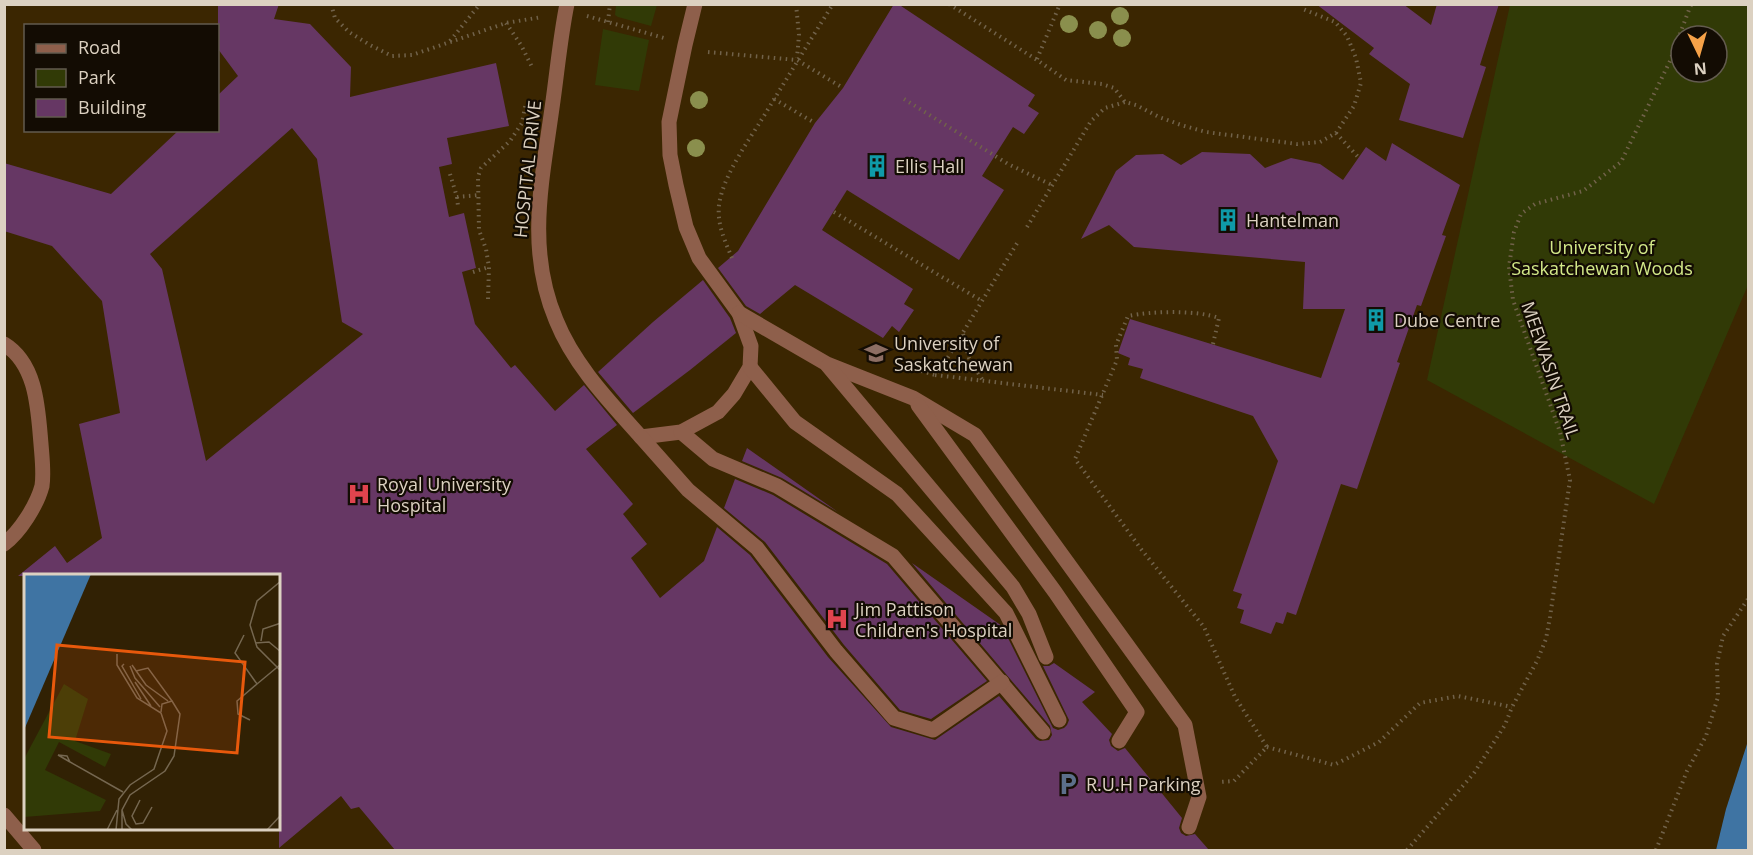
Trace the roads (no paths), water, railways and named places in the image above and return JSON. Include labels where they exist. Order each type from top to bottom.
[{"type":"street","points":[[641,437],[681,432],[718,412],[734,394],[750,368],[751,346],[739,313],[699,258],[686,227],[670,155],[669,122],[684,45],[695,4]]},
{"type":"street","name":"HOSPITAL DRIVE","points":[[567,8],[539,213],[538,251],[544,287],[556,321],[573,353],[594,384],[688,490],[757,548],[836,651],[894,718],[933,730],[1002,682]]},
{"type":"street","points":[[739,313],[827,364],[913,398],[975,435],[1185,725],[1199,797],[1189,827]]},
{"type":"street","points":[[4,344],[24,362],[32,383],[38,407],[42,486],[22,525],[4,544]]},
{"type":"street","points":[[827,364],[1013,587],[1029,614],[1046,657]]},
{"type":"street","points":[[750,368],[795,422],[897,494],[1006,613],[1059,720]]},
{"type":"street","points":[[913,398],[1055,592],[1137,712],[1119,741]]},
{"type":"street","points":[[681,432],[713,459],[777,486],[893,556],[1043,732]]},
{"type":"street","points":[[4,815],[34,850]]},
{"type":"water","points":[[1748,741],[1748,850],[1716,850],[1726,809]]},
{"type":"place","name":"Ellis Hall","points":[[877,166]]},
{"type":"place","name":"Hantelman","points":[[1228,220]]},
{"type":"place","name":"Dube Centre","points":[[1376,320]]},
{"type":"place","name":"University of Saskatchewan","points":[[876,353]]},
{"type":"place","name":"Royal University Hospital","points":[[359,494]]},
{"type":"place","name":"Jim Pattison Children's Hospital","points":[[837,619]]},
{"type":"place","name":"R.U.H Parking","points":[[1068,784]]},
{"type":"park label","name":"University of Saskatchewan Woods","points":[[1602,257]]}]
